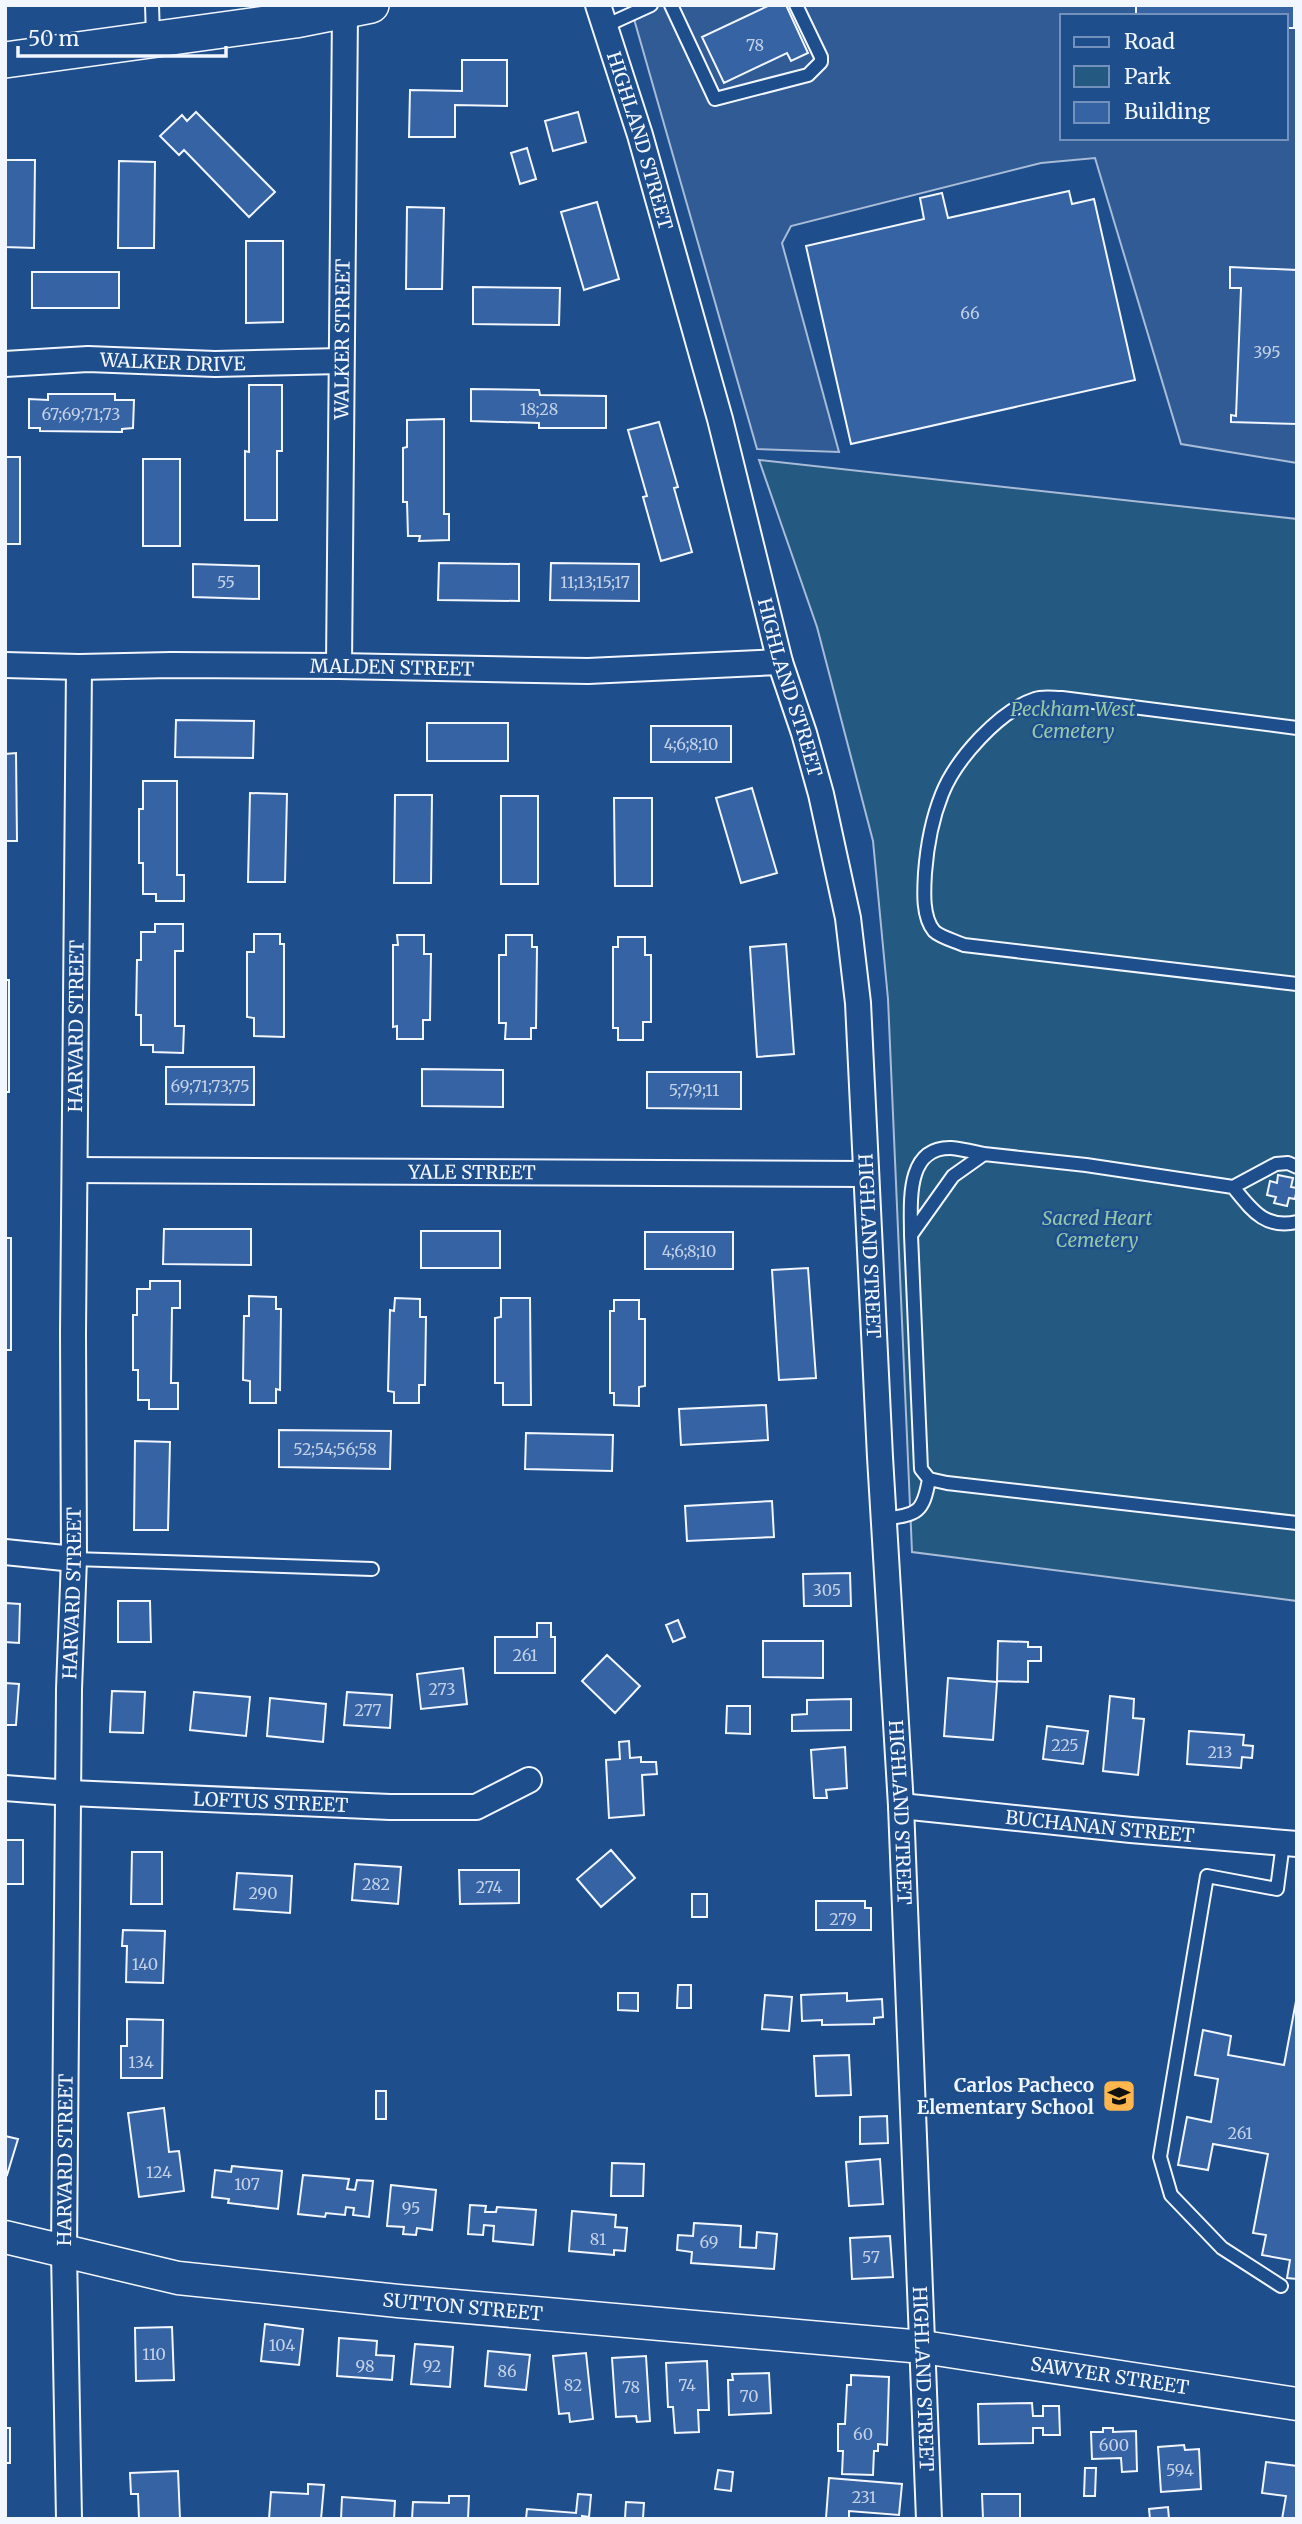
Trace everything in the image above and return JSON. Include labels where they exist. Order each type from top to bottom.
[{"type":"main road","points":[[5,60],[153,22],[358,8]]},
{"type":"street","name":"WALKER STREET","points":[[339,666],[341,361],[358,8]]},
{"type":"street","name":"HIGHLAND STREET","points":[[601,16],[640,135],[720,419],[780,662],[821,794],[848,918],[858,1003],[865,1174],[901,1806],[929,2519]]},
{"type":"street","name":"WALKER DRIVE","points":[[5,364],[88,359],[215,364],[341,361]]},
{"type":"street","name":"MALDEN STREET","points":[[5,665],[79,667],[171,664],[588,671],[780,662]]},
{"type":"street","name":"HARVARD STREET","points":[[69,2519],[64,2252],[69,1689],[74,1559],[73,1333],[79,667]]},
{"type":"street","name":"YALE STREET","points":[[76,1170],[865,1174]]},
{"type":"street","points":[[5,1552],[74,1559]]},
{"type":"street","name":"LOFTUS STREET","points":[[5,1788],[390,1807],[476,1807],[529,1780]]},
{"type":"street","name":"BUCHANAN STREET","points":[[901,1806],[1290,1844]]},
{"type":"street","name":"SUTTON STREET","points":[[5,2238],[192,2279],[398,2301],[923,2347]]},
{"type":"street","name":"SAWYER STREET","points":[[923,2347],[1297,2404]]},
{"type":"lane","points":[[601,16],[651,5]]},
{"type":"lane","points":[[671,5],[715,99],[808,75],[821,61],[796,5]]},
{"type":"lane","points":[[1297,728],[1062,698],[1037,698],[990,727],[962,761],[943,792],[933,823],[924,891],[928,916],[934,931],[964,944],[1297,984]]},
{"type":"lane","points":[[1297,1167],[1288,1163],[1276,1164],[1233,1187],[953,1148],[930,1152],[919,1163],[911,1184],[921,1469],[929,1479],[1297,1522]]},
{"type":"lane","points":[[911,1235],[953,1176],[984,1154]]},
{"type":"lane","points":[[1233,1187],[1254,1212],[1265,1219],[1279,1224],[1297,1222]]},
{"type":"lane","points":[[884,1519],[911,1515],[920,1510],[926,1500],[929,1479]]},
{"type":"lane","points":[[74,1559],[372,1569]]},
{"type":"lane","points":[[1281,2286],[1222,2248],[1171,2195],[1160,2157],[1207,1876],[1277,1889],[1290,1844]]},
{"type":"green space","points":[[759,460],[1297,519],[1297,1601],[912,1552],[888,999],[873,841],[817,627]]},
{"type":"shaded area","points":[[630,5],[1297,5],[1297,463],[1181,444],[1095,158],[1041,163],[791,226],[782,243],[839,452],[757,449]]},
{"type":"building","points":[[770,5],[786,5],[808,53],[791,61],[787,53],[724,83],[702,37]]},
{"type":"building","points":[[1136,5],[1294,5],[1294,28],[1288,28],[1288,14],[1136,14]]},
{"type":"building","points":[[462,60],[507,60],[507,106],[455,105],[455,137],[409,137],[410,90],[462,91]]},
{"type":"building","points":[[196,112],[275,192],[249,217],[184,150],[179,155],[160,136],[182,115],[187,121]]},
{"type":"building","points":[[578,112],[586,142],[553,151],[545,121]]},
{"type":"building","points":[[527,148],[536,179],[520,184],[511,153]]},
{"type":"building","points":[[5,160],[35,160],[34,248],[5,247]]},
{"type":"building","points":[[119,161],[155,162],[154,248],[118,248]]},
{"type":"building","points":[[1069,191],[1072,204],[1094,199],[1135,380],[851,444],[806,246],[924,219],[920,198],[942,193],[948,218]]},
{"type":"building","points":[[597,202],[619,279],[584,290],[561,212]]},
{"type":"building","points":[[407,207],[444,208],[442,289],[406,289]]},
{"type":"building","points":[[246,241],[283,241],[283,322],[246,323]]},
{"type":"building","points":[[1230,267],[1297,270],[1297,424],[1231,422],[1231,415],[1236,416],[1241,288],[1230,288]]},
{"type":"building","points":[[32,272],[119,272],[119,308],[32,308]]},
{"type":"building","points":[[473,287],[560,288],[559,325],[473,324]]},
{"type":"building","points":[[249,385],[282,385],[282,451],[277,451],[277,520],[245,520]]},
{"type":"building","points":[[471,389],[539,390],[540,395],[606,396],[606,428],[539,428],[539,423],[471,421]]},
{"type":"building","points":[[48,394],[115,394],[115,400],[134,400],[133,428],[122,429],[122,432],[40,431],[40,428],[29,428],[29,399],[48,400]]},
{"type":"building","points":[[444,419],[444,514],[449,514],[449,540],[419,541],[420,536],[408,536],[407,502],[403,502],[403,448],[407,447],[407,420]]},
{"type":"building","points":[[659,422],[678,487],[674,488],[692,552],[661,561],[643,497],[647,496],[628,430]]},
{"type":"building","points":[[5,457],[20,457],[20,544],[5,544]]},
{"type":"building","points":[[143,459],[180,459],[180,546],[143,546]]},
{"type":"building","points":[[439,563],[519,564],[519,601],[438,600]]},
{"type":"building","points":[[551,563],[639,564],[639,601],[550,600]]},
{"type":"building","points":[[193,564],[259,566],[259,599],[193,597]]},
{"type":"building","points":[[176,720],[254,721],[253,758],[175,757]]},
{"type":"building","points":[[427,723],[508,723],[508,761],[427,761]]},
{"type":"building","points":[[651,726],[731,726],[731,762],[651,762]]},
{"type":"building","points":[[16,753],[17,841],[5,841],[5,754]]},
{"type":"building","points":[[143,781],[177,781],[177,875],[184,875],[184,901],[156,901],[156,894],[143,894],[143,863],[139,863],[139,809],[143,809]]},
{"type":"building","points":[[752,788],[777,873],[741,883],[716,798]]},
{"type":"building","points":[[250,793],[287,794],[285,882],[248,882]]},
{"type":"building","points":[[395,795],[432,795],[431,883],[394,883]]},
{"type":"building","points":[[501,796],[538,796],[538,884],[501,884]]},
{"type":"building","points":[[614,798],[652,798],[652,886],[615,886]]},
{"type":"building","points":[[155,924],[183,924],[183,951],[175,951],[175,1026],[184,1026],[183,1053],[153,1052],[153,1045],[141,1045],[141,1015],[136,1015],[137,960],[141,960],[141,932],[155,932]]},
{"type":"building","points":[[254,934],[280,934],[280,944],[284,944],[284,1037],[254,1036],[254,1018],[247,1017],[247,952],[254,952]]},
{"type":"building","points":[[397,935],[424,935],[424,954],[431,954],[430,1020],[423,1020],[423,1039],[397,1039],[397,1026],[393,1027],[393,945],[398,945]]},
{"type":"building","points":[[506,935],[532,935],[532,947],[537,947],[536,1028],[531,1028],[531,1039],[505,1039],[506,1023],[499,1023],[499,955],[506,955]]},
{"type":"building","points":[[618,937],[645,937],[645,955],[651,955],[651,1022],[643,1022],[643,1040],[618,1040],[618,1028],[613,1028],[613,947],[618,947]]},
{"type":"building","points":[[786,944],[794,1054],[757,1057],[750,947]]},
{"type":"building","points":[[5,980],[9,980],[9,1092],[5,1092]]},
{"type":"building","points":[[166,1067],[254,1067],[254,1105],[166,1104]]},
{"type":"building","points":[[422,1069],[503,1070],[503,1107],[422,1106]]},
{"type":"building","points":[[647,1072],[741,1072],[741,1109],[647,1108]]},
{"type":"building","points":[[1278,1175],[1293,1178],[1291,1187],[1297,1188],[1295,1199],[1289,1198],[1287,1206],[1274,1203],[1276,1197],[1267,1195],[1270,1181],[1277,1183]]},
{"type":"building","points":[[164,1229],[251,1229],[251,1265],[163,1264]]},
{"type":"building","points":[[421,1231],[500,1231],[500,1268],[421,1268]]},
{"type":"building","points":[[645,1232],[733,1232],[733,1269],[645,1269]]},
{"type":"building","points":[[5,1238],[11,1238],[11,1350],[5,1350]]},
{"type":"building","points":[[808,1268],[816,1378],[779,1380],[772,1270]]},
{"type":"building","points":[[150,1281],[180,1281],[180,1308],[172,1308],[171,1383],[178,1383],[178,1409],[149,1409],[149,1400],[138,1400],[138,1370],[133,1370],[133,1315],[137,1315],[137,1289],[150,1289]]},
{"type":"building","points":[[249,1296],[276,1297],[276,1309],[281,1309],[280,1390],[276,1389],[276,1403],[250,1403],[250,1381],[243,1380],[244,1316],[249,1316]]},
{"type":"building","points":[[395,1298],[420,1299],[420,1317],[426,1317],[425,1385],[419,1385],[419,1403],[394,1403],[394,1392],[388,1391],[390,1310],[394,1311]]},
{"type":"building","points":[[501,1298],[530,1298],[531,1405],[503,1405],[503,1383],[495,1383],[495,1318],[501,1317]]},
{"type":"building","points":[[614,1300],[639,1300],[639,1319],[645,1319],[645,1386],[639,1387],[639,1406],[614,1405],[614,1393],[610,1393],[610,1311],[614,1311]]},
{"type":"building","points":[[766,1405],[768,1440],[681,1445],[679,1409]]},
{"type":"building","points":[[279,1430],[391,1431],[390,1469],[279,1467]]},
{"type":"building","points":[[526,1433],[613,1435],[612,1471],[525,1469]]},
{"type":"building","points":[[135,1441],[170,1442],[168,1530],[134,1530]]},
{"type":"building","points":[[772,1501],[774,1537],[687,1541],[685,1506]]},
{"type":"building","points":[[850,1573],[851,1606],[804,1606],[803,1574]]},
{"type":"building","points":[[118,1601],[150,1601],[151,1642],[118,1642]]},
{"type":"building","points":[[5,1603],[20,1604],[19,1643],[5,1642]]},
{"type":"building","points":[[678,1620],[685,1637],[673,1642],[666,1625]]},
{"type":"building","points":[[537,1623],[551,1623],[551,1637],[555,1637],[555,1673],[495,1673],[495,1637],[537,1637]]},
{"type":"building","points":[[763,1641],[823,1641],[823,1678],[763,1677]]},
{"type":"building","points":[[998,1641],[1028,1642],[1028,1647],[1041,1647],[1041,1661],[1028,1661],[1028,1682],[997,1681]]},
{"type":"building","points":[[607,1655],[640,1686],[615,1713],[582,1681]]},
{"type":"building","points":[[463,1668],[467,1704],[421,1709],[417,1674]]},
{"type":"building","points":[[948,1678],[997,1682],[993,1740],[944,1736]]},
{"type":"building","points":[[5,1683],[19,1684],[16,1725],[5,1725]]},
{"type":"building","points":[[112,1691],[145,1692],[143,1733],[110,1732]]},
{"type":"building","points":[[194,1692],[250,1697],[246,1736],[190,1730]]},
{"type":"building","points":[[347,1692],[392,1695],[390,1728],[344,1725]]},
{"type":"building","points":[[1110,1696],[1134,1699],[1133,1718],[1144,1719],[1138,1775],[1103,1771]]},
{"type":"building","points":[[270,1698],[326,1704],[323,1742],[267,1736]]},
{"type":"building","points":[[851,1699],[851,1730],[792,1731],[792,1715],[807,1714],[807,1700]]},
{"type":"building","points":[[727,1706],[750,1706],[750,1734],[726,1733]]},
{"type":"building","points":[[1047,1726],[1088,1731],[1083,1764],[1043,1759]]},
{"type":"building","points":[[1189,1731],[1244,1735],[1243,1745],[1253,1746],[1252,1758],[1242,1757],[1241,1768],[1187,1764]]},
{"type":"building","points":[[629,1741],[630,1758],[641,1757],[641,1762],[656,1762],[657,1774],[642,1775],[644,1815],[609,1818],[606,1760],[620,1759],[619,1742]]},
{"type":"building","points":[[845,1747],[847,1788],[826,1790],[827,1798],[814,1798],[811,1750]]},
{"type":"building","points":[[5,1840],[23,1840],[23,1884],[5,1884]]},
{"type":"building","points":[[611,1850],[635,1878],[601,1907],[577,1879]]},
{"type":"building","points":[[132,1852],[162,1852],[162,1904],[131,1904]]},
{"type":"building","points":[[355,1864],[401,1867],[398,1904],[352,1900]]},
{"type":"building","points":[[459,1870],[519,1870],[519,1903],[460,1904]]},
{"type":"building","points":[[237,1873],[292,1876],[290,1913],[234,1909]]},
{"type":"building","points":[[692,1894],[707,1894],[707,1917],[692,1917]]},
{"type":"building","points":[[816,1901],[865,1901],[865,1908],[871,1908],[871,1930],[816,1930]]},
{"type":"building","points":[[123,1930],[165,1931],[163,1983],[126,1982],[127,1946],[122,1946]]},
{"type":"building","points":[[678,1985],[691,1985],[691,2008],[677,2008]]},
{"type":"building","points":[[618,1993],[638,1993],[638,2011],[618,2010]]},
{"type":"building","points":[[847,1993],[847,2001],[882,1999],[883,2017],[874,2018],[874,2024],[822,2025],[822,2020],[802,2021],[801,1995]]},
{"type":"building","points":[[765,1995],[792,1997],[789,2031],[762,2029]]},
{"type":"building","points":[[1297,1996],[1297,2279],[1287,2278],[1290,2260],[1262,2255],[1266,2235],[1253,2233],[1268,2154],[1213,2144],[1208,2170],[1178,2165],[1187,2117],[1211,2122],[1218,2079],[1195,2075],[1203,2030],[1231,2036],[1228,2055],[1284,2065]]},
{"type":"building","points":[[127,2019],[163,2020],[162,2078],[121,2078],[121,2046],[127,2046]]},
{"type":"building","points":[[849,2055],[851,2095],[816,2096],[814,2056]]},
{"type":"building","points":[[376,2091],[386,2091],[386,2119],[376,2119]]},
{"type":"building","points":[[164,2108],[169,2152],[179,2151],[184,2191],[139,2197],[128,2113]]},
{"type":"building","points":[[887,2116],[888,2143],[860,2144],[860,2117]]},
{"type":"building","points":[[5,2136],[18,2139],[7,2175],[5,2174]]},
{"type":"building","points":[[880,2159],[883,2204],[849,2206],[846,2162]]},
{"type":"building","points":[[612,2163],[644,2164],[643,2196],[611,2196]]},
{"type":"building","points":[[232,2166],[282,2171],[278,2209],[228,2203],[229,2199],[212,2197],[215,2170],[231,2172]]},
{"type":"building","points":[[303,2175],[349,2179],[347,2189],[355,2190],[357,2180],[373,2181],[369,2217],[353,2215],[354,2208],[346,2207],[345,2215],[326,2213],[325,2217],[298,2214]]},
{"type":"building","points":[[391,2185],[436,2190],[432,2230],[417,2228],[416,2235],[403,2234],[404,2227],[387,2226]]},
{"type":"building","points":[[470,2205],[486,2206],[485,2212],[496,2212],[497,2207],[536,2210],[533,2245],[493,2241],[494,2226],[484,2225],[483,2235],[468,2234]]},
{"type":"building","points":[[572,2211],[616,2215],[615,2227],[627,2228],[625,2251],[614,2250],[614,2255],[569,2251]]},
{"type":"building","points":[[694,2223],[741,2226],[740,2247],[756,2248],[757,2232],[777,2234],[774,2269],[691,2263],[692,2252],[677,2250],[678,2235],[693,2236]]},
{"type":"building","points":[[890,2236],[893,2277],[852,2279],[850,2238]]},
{"type":"building","points":[[265,2324],[303,2329],[299,2365],[261,2361]]},
{"type":"building","points":[[172,2327],[174,2380],[136,2381],[135,2328]]},
{"type":"building","points":[[339,2338],[377,2341],[376,2355],[394,2356],[392,2380],[337,2376]]},
{"type":"building","points":[[415,2344],[453,2347],[450,2387],[411,2384]]},
{"type":"building","points":[[488,2351],[530,2355],[526,2390],[485,2386]]},
{"type":"building","points":[[586,2353],[593,2419],[570,2422],[569,2413],[559,2414],[553,2356]]},
{"type":"building","points":[[646,2356],[650,2421],[637,2422],[636,2416],[616,2417],[612,2358]]},
{"type":"building","points":[[707,2361],[709,2410],[698,2410],[699,2432],[675,2433],[673,2407],[668,2407],[666,2363]]},
{"type":"building","points":[[769,2373],[771,2413],[729,2415],[728,2380],[733,2380],[732,2374]]},
{"type":"building","points":[[851,2375],[889,2377],[887,2445],[878,2444],[878,2451],[874,2451],[873,2475],[842,2474],[843,2451],[838,2451],[838,2424],[845,2424],[847,2385],[851,2385]]},
{"type":"building","points":[[1032,2403],[1033,2416],[1043,2416],[1043,2406],[1059,2406],[1060,2435],[1043,2435],[1043,2428],[1033,2428],[1033,2443],[979,2444],[978,2404]]},
{"type":"building","points":[[5,2428],[10,2428],[10,2463],[5,2463]]},
{"type":"building","points":[[1103,2428],[1113,2428],[1113,2432],[1136,2431],[1137,2471],[1122,2472],[1121,2458],[1092,2459],[1091,2432],[1103,2432]]},
{"type":"building","points":[[1184,2445],[1185,2450],[1199,2449],[1201,2489],[1161,2492],[1158,2447]]},
{"type":"building","points":[[1266,2462],[1297,2466],[1297,2519],[1282,2519],[1286,2496],[1262,2493]]},
{"type":"building","points":[[1085,2468],[1096,2468],[1095,2496],[1084,2496]]},
{"type":"building","points":[[718,2470],[733,2472],[731,2491],[715,2489]]},
{"type":"building","points":[[178,2471],[180,2519],[139,2519],[138,2494],[131,2494],[130,2473]]},
{"type":"building","points":[[829,2478],[902,2484],[899,2515],[849,2511],[849,2519],[826,2518]]},
{"type":"building","points":[[308,2484],[324,2485],[321,2519],[269,2519],[271,2492],[308,2494]]},
{"type":"building","points":[[578,2494],[591,2495],[589,2517],[526,2519],[527,2509],[576,2513]]},
{"type":"building","points":[[982,2494],[1020,2494],[1020,2519],[983,2519]]},
{"type":"building","points":[[449,2496],[469,2496],[468,2519],[412,2519],[413,2502],[449,2503]]},
{"type":"building","points":[[342,2497],[395,2501],[394,2519],[341,2519]]},
{"type":"building","points":[[626,2502],[644,2503],[643,2518],[652,2519],[615,2519],[625,2518]]},
{"type":"building","points":[[1168,2507],[1169,2519],[1150,2519],[1149,2509]]},
{"type":"place","name":"Carlos Pacheco Elementary School","points":[[1119,2096]]},
{"type":"park label","name":"Peckham West Cemetery","points":[[1073,720]]},
{"type":"park label","name":"Sacred Heart Cemetery","points":[[1097,1229]]}]
